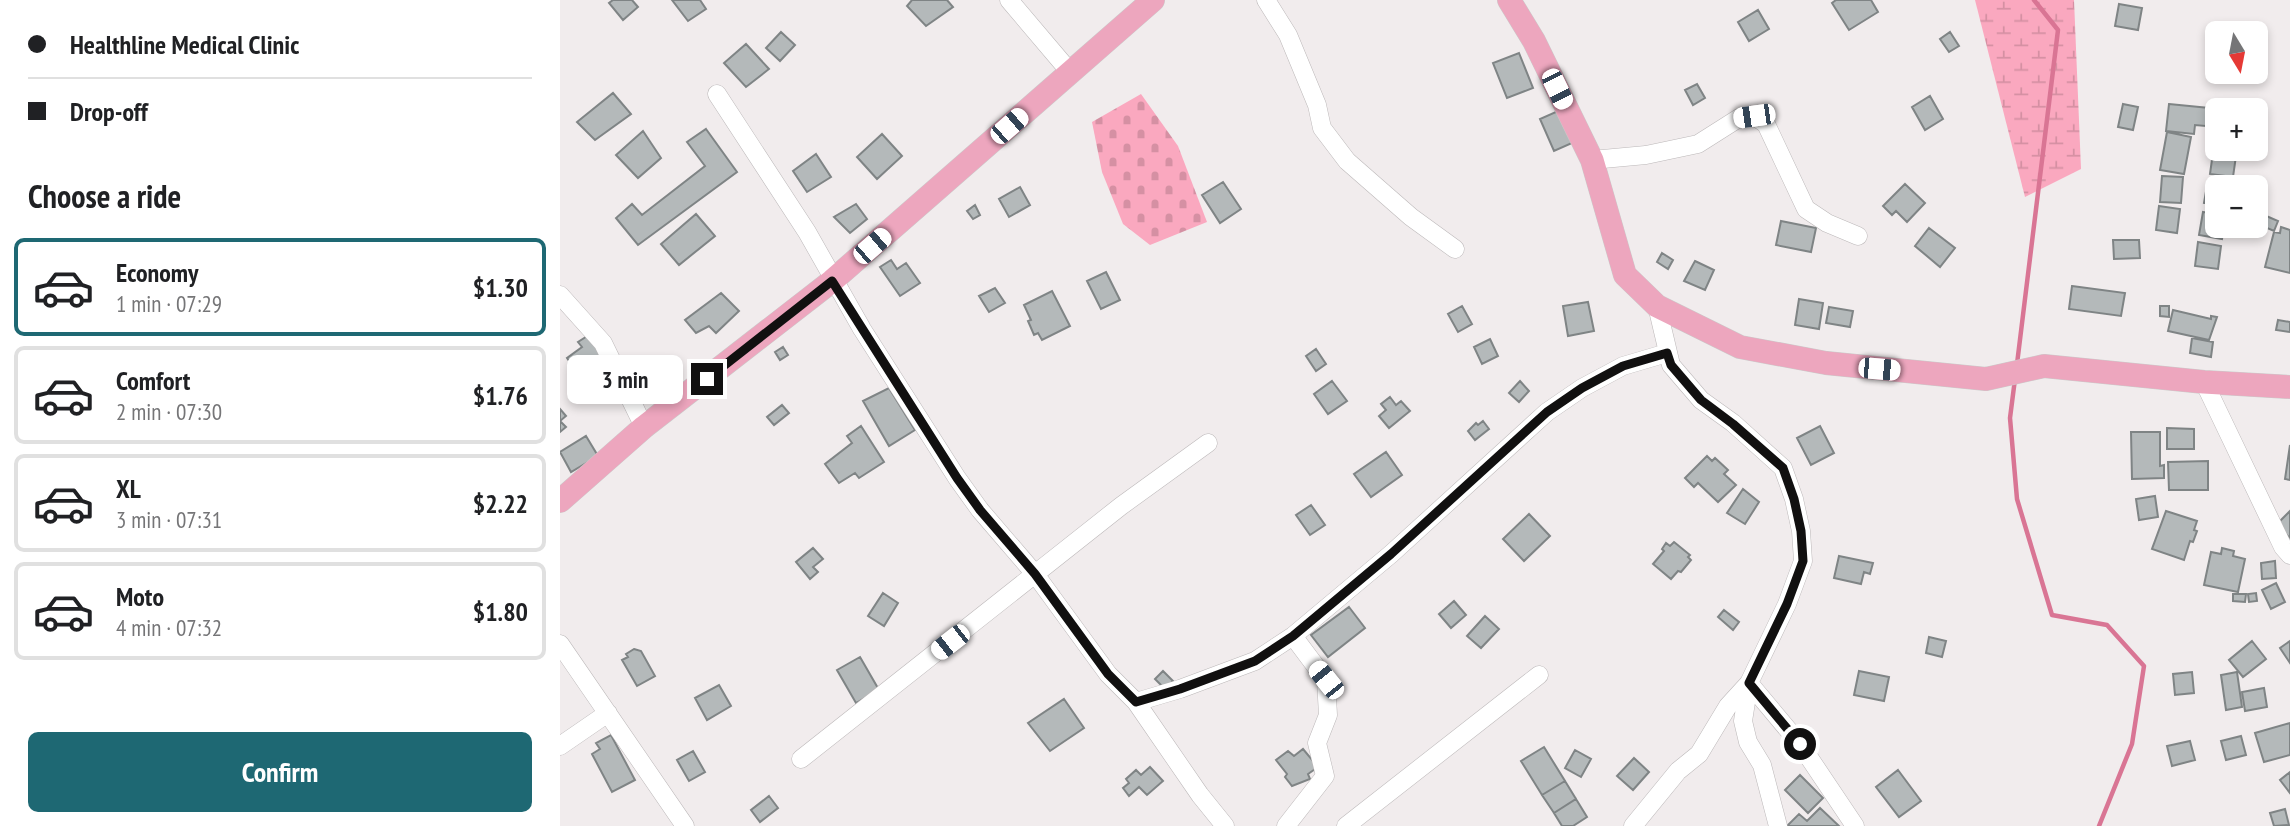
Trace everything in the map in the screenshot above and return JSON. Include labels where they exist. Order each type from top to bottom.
[{"type":"main road","points":[[560,500],[644,427],[832,281],[1153,0]]},
{"type":"main road","points":[[1509,0],[1534,41],[1592,160],[1625,275],[1657,306],[1740,347],[1826,363],[1986,379],[2045,366],[2204,382],[2290,387]]},
{"type":"street","points":[[1009,0],[1070,72]]},
{"type":"street","points":[[1266,0],[1293,46],[1317,105],[1322,128],[1347,161],[1411,217],[1455,249]]},
{"type":"street","points":[[717,94],[807,232],[832,281],[957,478],[980,510],[1035,574],[1108,674],[1136,702],[1200,795],[1225,826]]},
{"type":"street","points":[[1592,160],[1646,155],[1698,144],[1739,118],[1754,116],[1766,124],[1806,209],[1827,223],[1858,236]]},
{"type":"street","points":[[560,295],[603,343],[644,427]]},
{"type":"street","points":[[1633,826],[1678,771],[1699,754],[1728,706],[1749,683],[1787,604],[1803,561],[1801,531],[1783,468],[1701,400],[1671,365],[1657,306]]},
{"type":"street","points":[[1136,702],[1255,661],[1293,636],[1391,554],[1547,412],[1582,388],[1623,366],[1667,353]]},
{"type":"street","points":[[2204,382],[2283,547],[2290,555]]},
{"type":"street","points":[[801,760],[1121,506],[1208,443]]},
{"type":"street","points":[[1286,826],[1325,776],[1317,743],[1328,715],[1326,680],[1293,636]]},
{"type":"street","points":[[560,644],[685,826]]},
{"type":"street","points":[[1346,826],[1539,675]]},
{"type":"street","points":[[1749,683],[1743,721],[1748,742],[1762,765],[1778,826]]},
{"type":"street","points":[[1749,683],[1800,744],[1855,826]]},
{"type":"street","points":[[560,746],[608,713]]},
{"type":"green space","points":[[1975,0],[2074,0],[2081,169],[2025,197]]},
{"type":"green space","points":[[1141,94],[1178,146],[1207,222],[1150,245],[1123,224],[1102,172],[1092,122]]},
{"type":"building","points":[[613,0],[632,0],[638,7],[623,20],[609,3]]},
{"type":"building","points":[[672,0],[700,0],[706,9],[688,21]]},
{"type":"building","points":[[912,0],[947,0],[953,7],[926,26],[907,6]]},
{"type":"building","points":[[1836,0],[1871,0],[1878,12],[1849,30],[1832,3]]},
{"type":"building","points":[[2119,4],[2142,8],[2138,30],[2115,26]]},
{"type":"building","points":[[1758,10],[1769,29],[1749,41],[1738,22]]},
{"type":"building","points":[[781,32],[795,45],[780,61],[766,48]]},
{"type":"building","points":[[1950,32],[1959,46],[1949,52],[1940,39]]},
{"type":"building","points":[[746,44],[769,69],[746,87],[724,63]]},
{"type":"building","points":[[1519,53],[1533,88],[1507,98],[1493,63]]},
{"type":"building","points":[[1697,84],[1705,98],[1693,105],[1685,90]]},
{"type":"building","points":[[613,93],[631,114],[595,140],[577,122]]},
{"type":"building","points":[[1930,96],[1943,119],[1925,130],[1912,107]]},
{"type":"building","points":[[2123,104],[2138,107],[2133,130],[2118,127]]},
{"type":"building","points":[[2169,104],[2205,108],[2205,126],[2195,125],[2194,134],[2166,131]]},
{"type":"building","points":[[1558,111],[1572,143],[1554,151],[1540,119]]},
{"type":"building","points":[[706,129],[737,172],[638,245],[616,218],[632,204],[642,215],[705,166],[687,142]]},
{"type":"building","points":[[643,131],[661,158],[638,178],[616,155]]},
{"type":"building","points":[[2167,132],[2191,137],[2184,174],[2160,170]]},
{"type":"building","points":[[882,134],[902,156],[877,179],[857,157]]},
{"type":"building","points":[[816,154],[831,177],[807,192],[793,171]]},
{"type":"building","points":[[2212,161],[2235,161],[2233,175],[2210,174]]},
{"type":"building","points":[[2162,176],[2183,177],[2181,203],[2160,202]]},
{"type":"building","points":[[1223,182],[1241,209],[1220,223],[1202,195]]},
{"type":"building","points":[[1905,184],[1925,203],[1907,222],[1896,211],[1892,215],[1883,206]]},
{"type":"building","points":[[1020,187],[1030,205],[1009,217],[999,199]]},
{"type":"building","points":[[856,204],[867,219],[850,233],[834,217]]},
{"type":"building","points":[[975,205],[980,215],[973,219],[967,211]]},
{"type":"building","points":[[2159,206],[2180,209],[2177,233],[2156,230]]},
{"type":"building","points":[[2203,212],[2205,212],[2205,236],[2199,235]]},
{"type":"building","points":[[696,214],[715,236],[679,265],[661,244]]},
{"type":"building","points":[[2268,217],[2278,221],[2274,231],[2268,228]]},
{"type":"building","points":[[1781,221],[1816,228],[1811,252],[1776,245]]},
{"type":"building","points":[[2281,227],[2290,230],[2290,273],[2265,267],[2274,232],[2280,233]]},
{"type":"building","points":[[1929,228],[1955,248],[1940,267],[1915,246]]},
{"type":"building","points":[[2113,240],[2139,240],[2140,258],[2114,259]]},
{"type":"building","points":[[2198,242],[2221,246],[2218,269],[2195,266]]},
{"type":"building","points":[[1662,253],[1673,260],[1668,269],[1657,262]]},
{"type":"building","points":[[891,260],[897,269],[906,263],[920,283],[900,296],[880,267]]},
{"type":"building","points":[[1695,261],[1714,270],[1705,290],[1684,281]]},
{"type":"building","points":[[1106,272],[1120,300],[1101,309],[1087,281]]},
{"type":"building","points":[[2072,286],[2125,293],[2121,316],[2069,309]]},
{"type":"building","points":[[995,288],[1005,303],[989,312],[979,296]]},
{"type":"building","points":[[1052,291],[1070,326],[1042,340],[1038,333],[1034,335],[1024,305]]},
{"type":"building","points":[[721,293],[739,311],[716,333],[709,326],[696,333],[685,320]]},
{"type":"building","points":[[1799,299],[1823,303],[1819,329],[1795,325]]},
{"type":"building","points":[[1588,302],[1594,331],[1568,336],[1563,306]]},
{"type":"building","points":[[1462,306],[1472,324],[1458,332],[1448,314]]},
{"type":"building","points":[[2160,306],[2169,306],[2169,317],[2160,316]]},
{"type":"building","points":[[1829,307],[1853,311],[1850,327],[1826,323]]},
{"type":"building","points":[[2173,310],[2211,319],[2211,316],[2217,317],[2209,340],[2168,331]]},
{"type":"building","points":[[2278,320],[2290,322],[2290,332],[2276,330]]},
{"type":"building","points":[[592,333],[608,356],[598,363],[593,372],[600,381],[589,389],[567,358],[582,347],[578,342]]},
{"type":"building","points":[[2192,338],[2213,342],[2211,357],[2190,353]]},
{"type":"building","points":[[1490,339],[1498,356],[1482,364],[1474,347]]},
{"type":"building","points":[[783,347],[788,355],[780,360],[775,352]]},
{"type":"building","points":[[1316,349],[1326,364],[1316,371],[1306,356]]},
{"type":"building","points":[[1332,381],[1347,401],[1328,414],[1314,394]]},
{"type":"building","points":[[1520,381],[1529,391],[1519,402],[1509,393]]},
{"type":"building","points":[[889,388],[915,430],[889,446],[863,401]]},
{"type":"building","points":[[1390,397],[1396,405],[1401,401],[1410,411],[1389,428],[1379,416],[1386,410],[1381,404]]},
{"type":"building","points":[[782,405],[789,413],[774,425],[767,417]]},
{"type":"building","points":[[560,409],[566,416],[560,421]]},
{"type":"building","points":[[560,421],[566,427],[560,432]]},
{"type":"building","points":[[1483,421],[1489,429],[1475,440],[1468,431],[1476,423],[1478,425]]},
{"type":"building","points":[[861,426],[884,462],[859,478],[855,473],[839,483],[825,464],[852,443],[847,436]]},
{"type":"building","points":[[1820,426],[1834,453],[1811,465],[1797,438]]},
{"type":"building","points":[[2167,428],[2194,429],[2194,449],[2167,449]]},
{"type":"building","points":[[2131,432],[2160,432],[2160,466],[2164,465],[2164,478],[2132,479]]},
{"type":"building","points":[[586,436],[598,456],[571,472],[560,452]]},
{"type":"building","points":[[2290,445],[2290,480],[2285,479]]},
{"type":"building","points":[[1386,452],[1402,475],[1371,497],[1354,474]]},
{"type":"building","points":[[1707,456],[1712,461],[1715,458],[1728,470],[1724,474],[1736,485],[1718,502],[1698,483],[1694,487],[1685,478]]},
{"type":"building","points":[[2208,461],[2208,490],[2169,490],[2168,462]]},
{"type":"building","points":[[1743,489],[1759,502],[1745,524],[1727,513]]},
{"type":"building","points":[[2155,496],[2158,517],[2139,520],[2136,499]]},
{"type":"building","points":[[1311,505],[1325,525],[1310,535],[1296,515]]},
{"type":"building","points":[[2166,511],[2197,521],[2194,530],[2197,531],[2193,542],[2190,541],[2184,560],[2152,549]]},
{"type":"building","points":[[2290,511],[2290,538],[2276,525]]},
{"type":"building","points":[[1529,514],[1550,536],[1524,561],[1503,539]]},
{"type":"building","points":[[1674,542],[1690,555],[1688,557],[1691,560],[1671,579],[1653,564],[1664,551],[1662,549],[1666,543],[1670,546]]},
{"type":"building","points":[[813,548],[823,559],[813,567],[818,572],[810,579],[796,562]]},
{"type":"building","points":[[2222,548],[2234,551],[2233,556],[2245,559],[2238,592],[2204,585],[2211,552],[2221,554]]},
{"type":"building","points":[[1839,556],[1873,563],[1870,574],[1864,572],[1861,584],[1834,578]]},
{"type":"building","points":[[2275,561],[2276,578],[2262,579],[2261,563]]},
{"type":"building","points":[[2276,583],[2285,602],[2271,609],[2262,590]]},
{"type":"building","points":[[883,593],[898,603],[884,626],[868,616]]},
{"type":"building","points":[[2256,593],[2257,601],[2249,602],[2248,594]]},
{"type":"building","points":[[2233,594],[2246,594],[2245,602],[2233,601]]},
{"type":"building","points":[[1454,601],[1466,615],[1451,628],[1439,614]]},
{"type":"building","points":[[1349,607],[1365,628],[1328,657],[1311,635]]},
{"type":"building","points":[[1724,610],[1739,622],[1733,630],[1718,617]]},
{"type":"building","points":[[1485,616],[1499,629],[1481,648],[1467,636]]},
{"type":"building","points":[[1929,637],[1946,641],[1942,657],[1926,653]]},
{"type":"building","points":[[2252,641],[2266,659],[2243,677],[2229,660]]},
{"type":"building","points":[[2290,641],[2290,663],[2280,648]]},
{"type":"building","points":[[634,649],[641,651],[655,676],[637,686],[622,660]]},
{"type":"building","points":[[860,657],[879,690],[856,703],[837,670]]},
{"type":"building","points":[[1163,671],[1173,681],[1165,689],[1155,679]]},
{"type":"building","points":[[1859,671],[1889,677],[1884,701],[1854,695]]},
{"type":"building","points":[[2192,672],[2194,693],[2175,695],[2173,674]]},
{"type":"building","points":[[2237,672],[2242,707],[2226,710],[2221,675]]},
{"type":"building","points":[[719,685],[731,706],[707,720],[695,698]]},
{"type":"building","points":[[2264,688],[2267,707],[2245,711],[2242,692]]},
{"type":"building","points":[[1064,699],[1084,728],[1050,751],[1028,723]]},
{"type":"building","points":[[2290,723],[2290,755],[2264,762],[2255,733]]},
{"type":"building","points":[[611,735],[635,780],[612,792],[592,754],[600,749],[596,743]]},
{"type":"building","points":[[2241,736],[2246,755],[2226,760],[2221,741]]},
{"type":"building","points":[[2190,741],[2195,760],[2172,766],[2167,746]]},
{"type":"building","points":[[1544,747],[1565,781],[1542,795],[1521,761]]},
{"type":"building","points":[[1303,749],[1318,767],[1308,774],[1310,779],[1292,786],[1276,760],[1288,751],[1294,756]]},
{"type":"building","points":[[1575,750],[1591,759],[1581,777],[1565,768]]},
{"type":"building","points":[[693,751],[705,772],[689,781],[677,760]]},
{"type":"building","points":[[1634,758],[1649,772],[1633,790],[1617,776]]},
{"type":"building","points":[[1150,767],[1163,781],[1147,795],[1139,787],[1129,796],[1123,788],[1129,783],[1126,779],[1136,770],[1141,775]]},
{"type":"building","points":[[1898,770],[1921,801],[1899,817],[1876,787]]},
{"type":"building","points":[[2290,772],[2290,793],[2280,780]]},
{"type":"building","points":[[1800,775],[1823,798],[1808,813],[1785,790]]},
{"type":"building","points":[[1565,781],[1576,799],[1554,813],[1542,795]]},
{"type":"building","points":[[769,796],[778,808],[760,822],[751,810]]},
{"type":"building","points":[[1576,799],[1587,817],[1573,826],[1562,826],[1554,813]]},
{"type":"building","points":[[1820,808],[1839,826],[1787,826],[1799,814],[1807,821]]},
{"type":"building","points":[[2285,809],[2289,825],[2274,826],[2270,813]]},
{"type":"waterway","points":[[2017,364],[2058,30],[2034,0]]},
{"type":"waterway","points":[[2015,379],[2010,418],[2017,499],[2052,615],[2107,625],[2144,666],[2132,744],[2099,826]]},
{"type":"route","points":[[707,379],[832,281],[980,510],[1035,574],[1108,674],[1136,702],[1255,661],[1293,636],[1391,554],[1547,412],[1582,388],[1623,366],[1667,353],[1671,365],[1701,400],[1783,468],[1794,499],[1801,531],[1803,561],[1787,604],[1749,683],[1800,744]]}]
